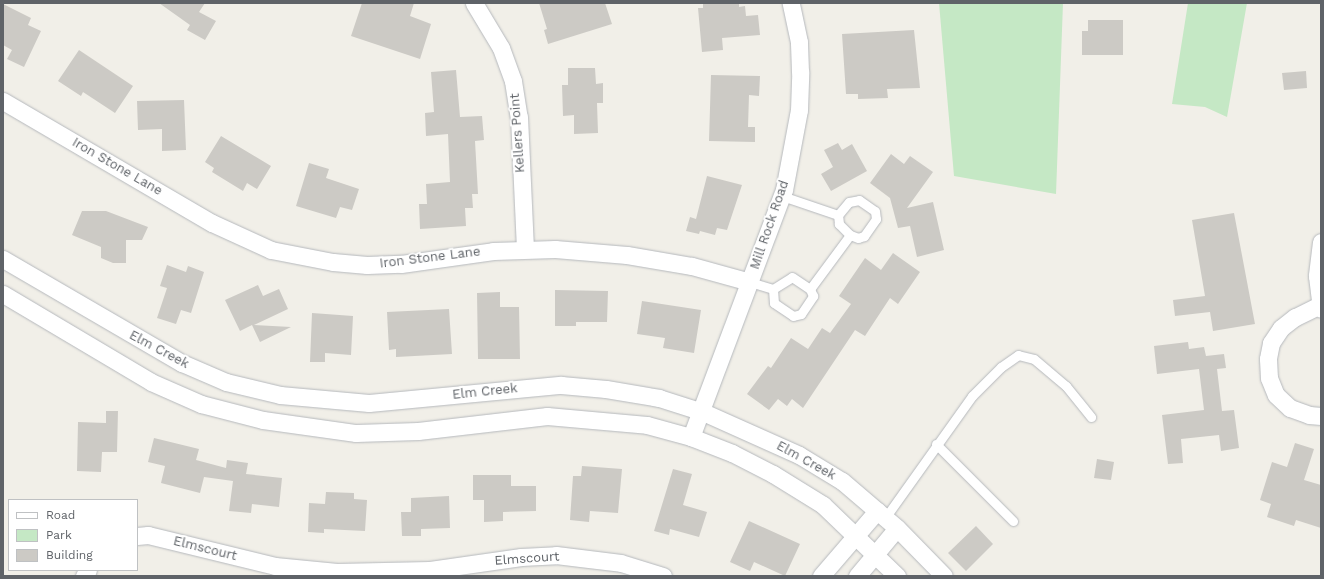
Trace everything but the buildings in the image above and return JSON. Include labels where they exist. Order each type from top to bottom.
[{"type":"street","name":"Kellers Point","points":[[474,3],[501,48],[513,81],[519,117],[526,249]]},
{"type":"street","name":"Mill Rock Road","points":[[692,437],[703,412],[782,196],[799,110],[799,42],[791,3]]},
{"type":"street","name":"Iron Stone Lane","points":[[3,101],[212,223],[271,250],[333,262],[367,265],[401,264],[493,251],[556,249],[627,255],[692,266],[750,282]]},
{"type":"street","points":[[1321,242],[1317,276],[1320,307],[1295,317],[1281,328],[1271,343],[1268,359],[1269,378],[1276,395],[1290,408],[1309,415],[1321,416]]},
{"type":"street","name":"Elm Creek","points":[[3,259],[182,363],[226,382],[280,395],[369,403],[561,385],[606,389],[659,398],[703,412],[799,455],[842,481],[886,519],[944,576]]},
{"type":"street","name":"Elm Creek","points":[[3,294],[151,382],[201,404],[263,420],[356,433],[418,431],[547,416],[647,425],[692,437],[732,453],[774,474],[823,505],[856,534],[897,576]]},
{"type":"street","points":[[821,576],[856,534],[886,519]]},
{"type":"street","points":[[856,576],[876,555],[886,519]]},
{"type":"street","name":"Elmscourt","points":[[138,536],[148,535],[275,566],[337,572],[389,574],[430,570],[521,556],[556,555],[621,563],[663,576]]},
{"type":"lane","points":[[782,196],[838,215]]},
{"type":"lane","points":[[859,200],[875,211],[876,219],[864,236],[858,238],[850,234],[838,224],[838,215],[849,202],[859,200]]},
{"type":"lane","points":[[810,289],[850,234]]},
{"type":"lane","points":[[750,282],[773,289],[792,277],[810,289],[813,296],[801,314],[793,316],[774,302],[773,289]]},
{"type":"lane","points":[[886,519],[936,444],[972,396],[1001,367],[1018,355],[1034,359],[1066,386],[1091,417]]},
{"type":"lane","points":[[936,444],[1013,521]]},
{"type":"green space","points":[[939,3],[1063,3],[1056,194],[954,176]]},
{"type":"green space","points":[[1188,3],[1247,3],[1227,117],[1205,107],[1172,104]]}]
